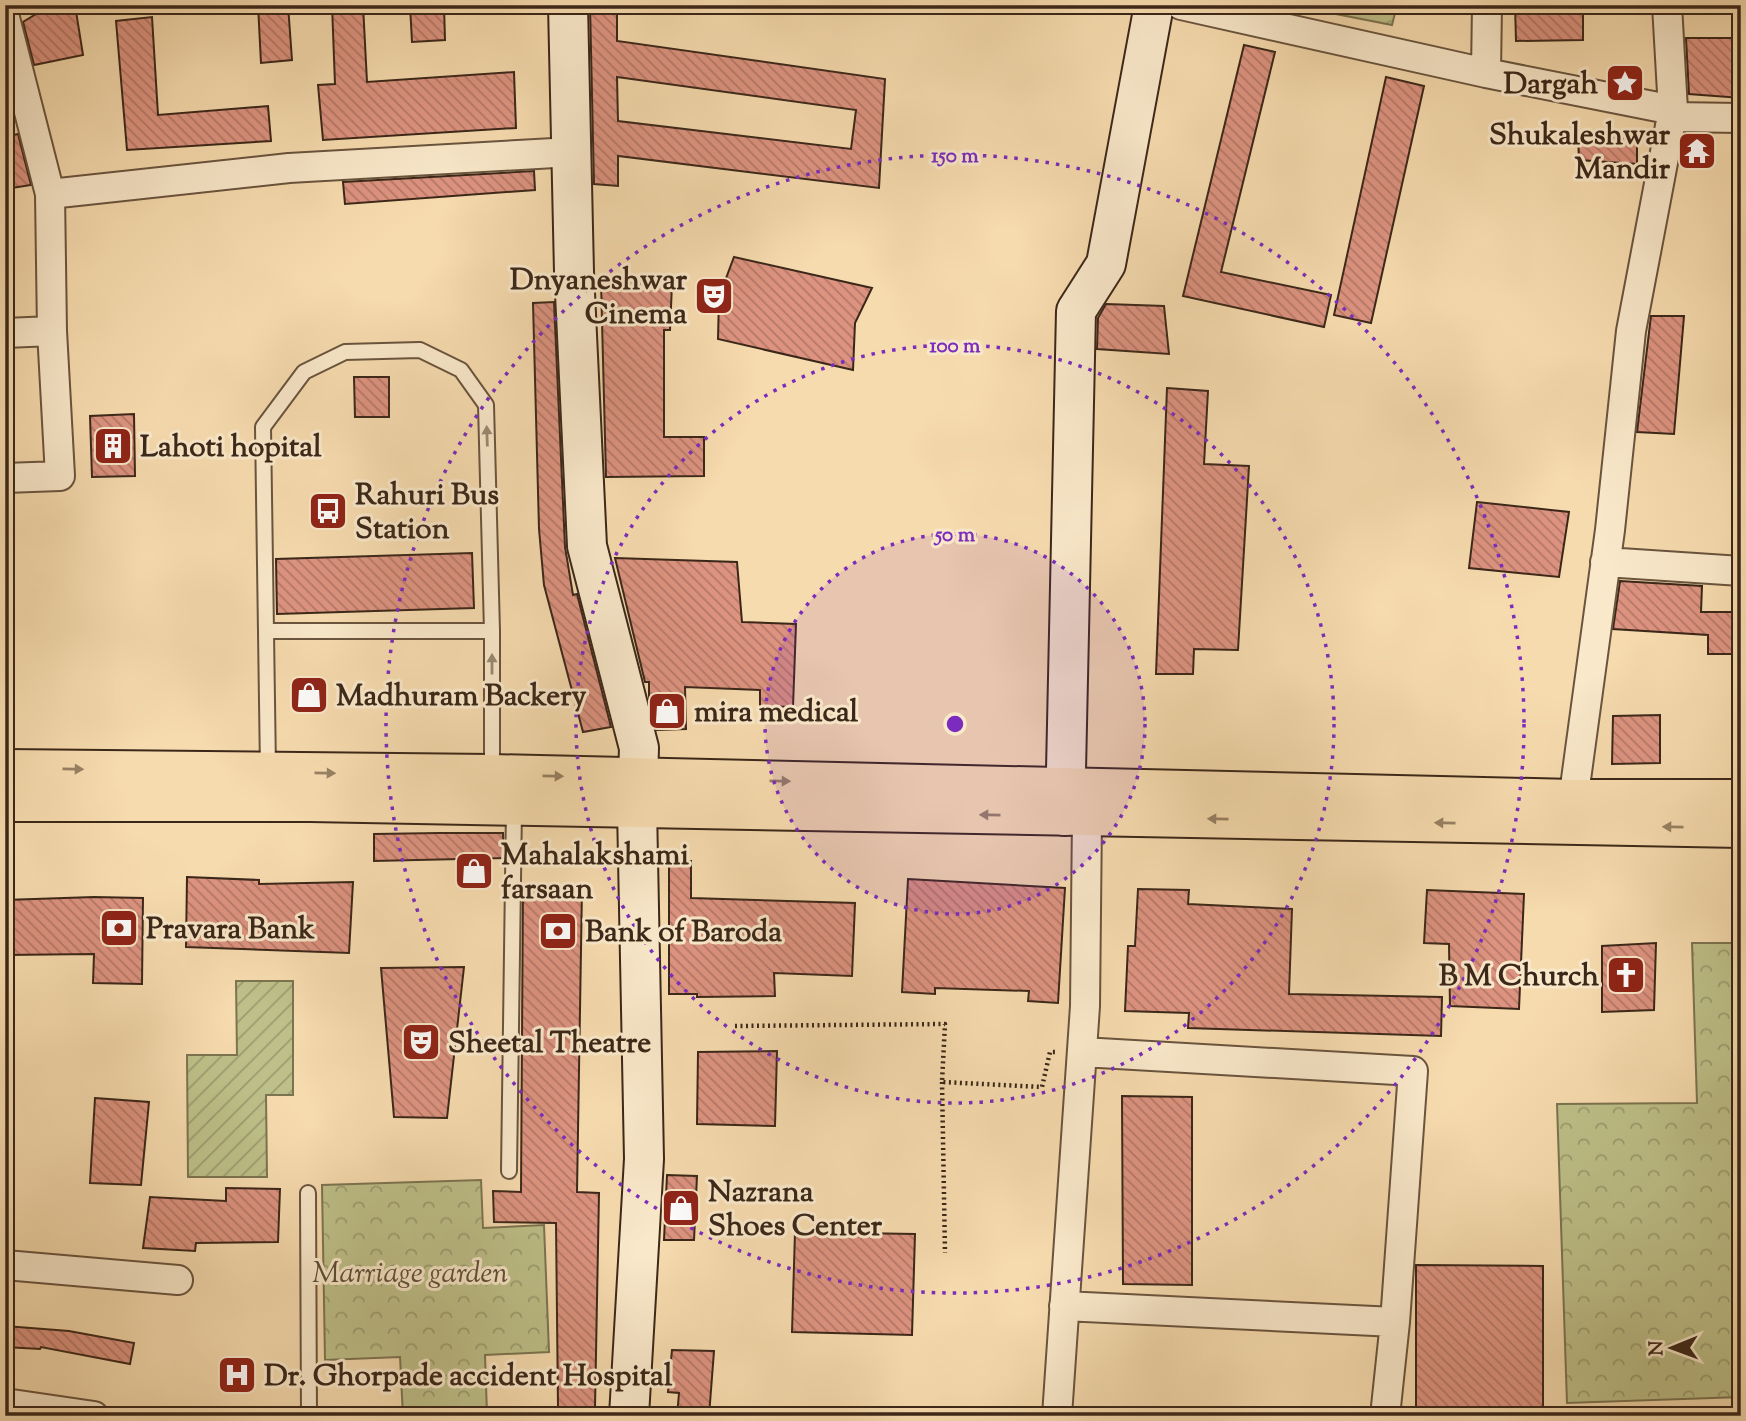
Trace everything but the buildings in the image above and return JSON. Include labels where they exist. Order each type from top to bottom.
[{"type":"highway","points":[[5,769],[268,787],[638,793],[1073,806],[1572,812],[1741,828]]},
{"type":"highway","points":[[5,802],[268,787]]},
{"type":"highway","points":[[1572,812],[1741,799]]},
{"type":"main road","points":[[568,5],[574,272],[587,546],[639,748],[644,1159],[629,1416]]},
{"type":"main road","points":[[1073,806],[1076,311],[1106,264],[1154,5]]},
{"type":"street","points":[[5,478],[60,476],[52,331],[50,194],[5,17],[14,5]]},
{"type":"street","points":[[1181,5],[1672,114],[1741,118]]},
{"type":"street","points":[[1486,73],[1487,5]]},
{"type":"street","points":[[1572,812],[1605,562],[1631,331],[1672,114],[1667,5]]},
{"type":"street","points":[[50,194],[289,167],[572,152]]},
{"type":"street","points":[[5,334],[52,331]]},
{"type":"street","points":[[1605,562],[1741,570]]},
{"type":"street","points":[[1057,1416],[1082,1052],[1073,806]]},
{"type":"street","points":[[1082,1052],[1413,1071],[1395,1322],[1385,1416]]},
{"type":"street","points":[[5,1265],[178,1280]]},
{"type":"street","points":[[1065,1306],[1395,1322]]},
{"type":"street","points":[[5,1403],[94,1416]]},
{"type":"lane","points":[[268,787],[263,427],[304,372],[345,352],[420,350],[461,370],[486,405],[509,1171]]},
{"type":"lane","points":[[266,631],[492,631]]},
{"type":"lane","points":[[308,1193],[309,1416]]},
{"type":"path","points":[[735,1026],[945,1024],[942,1082],[945,1253]]},
{"type":"path","points":[[942,1082],[1042,1087],[1050,1052],[1082,1052]]},
{"type":"green space","points":[[1290,5],[1397,5],[1392,25]]},
{"type":"green space","points":[[1692,943],[1741,943],[1741,1397],[1567,1403],[1557,1104],[1697,1103]]},
{"type":"green space","points":[[236,981],[293,981],[293,1095],[266,1095],[267,1177],[188,1177],[187,1055],[237,1055]]},
{"type":"green space","name":"Marriage garden","points":[[481,1180],[483,1228],[544,1225],[549,1352],[485,1355],[487,1414],[403,1416],[400,1357],[325,1360],[322,1185]]},
{"type":"place","name":"Dargah","points":[[1625,83]]},
{"type":"place","name":"Shukaleshwar Mandir","points":[[1697,151]]},
{"type":"place","name":"Dnyaneshwar Cinema","points":[[714,296]]},
{"type":"place","name":"Lahoti hopital","points":[[113,446]]},
{"type":"place","name":"Rahuri Bus Station","points":[[328,511]]},
{"type":"place","name":"Madhuram Backery","points":[[309,695]]},
{"type":"place","name":"mira medical","points":[[667,711]]},
{"type":"place","name":"Mahalakshami farsaan","points":[[474,871]]},
{"type":"place","name":"Pravara Bank","points":[[119,928]]},
{"type":"place","name":"Bank of Baroda","points":[[558,931]]},
{"type":"place","name":"B M Church","points":[[1626,975]]},
{"type":"place","name":"Sheetal Theatre","points":[[421,1042]]},
{"type":"place","name":"Nazrana Shoes Center","points":[[681,1208]]},
{"type":"place","name":"Dr. Ghorpade accident Hospital","points":[[237,1375]]}]
